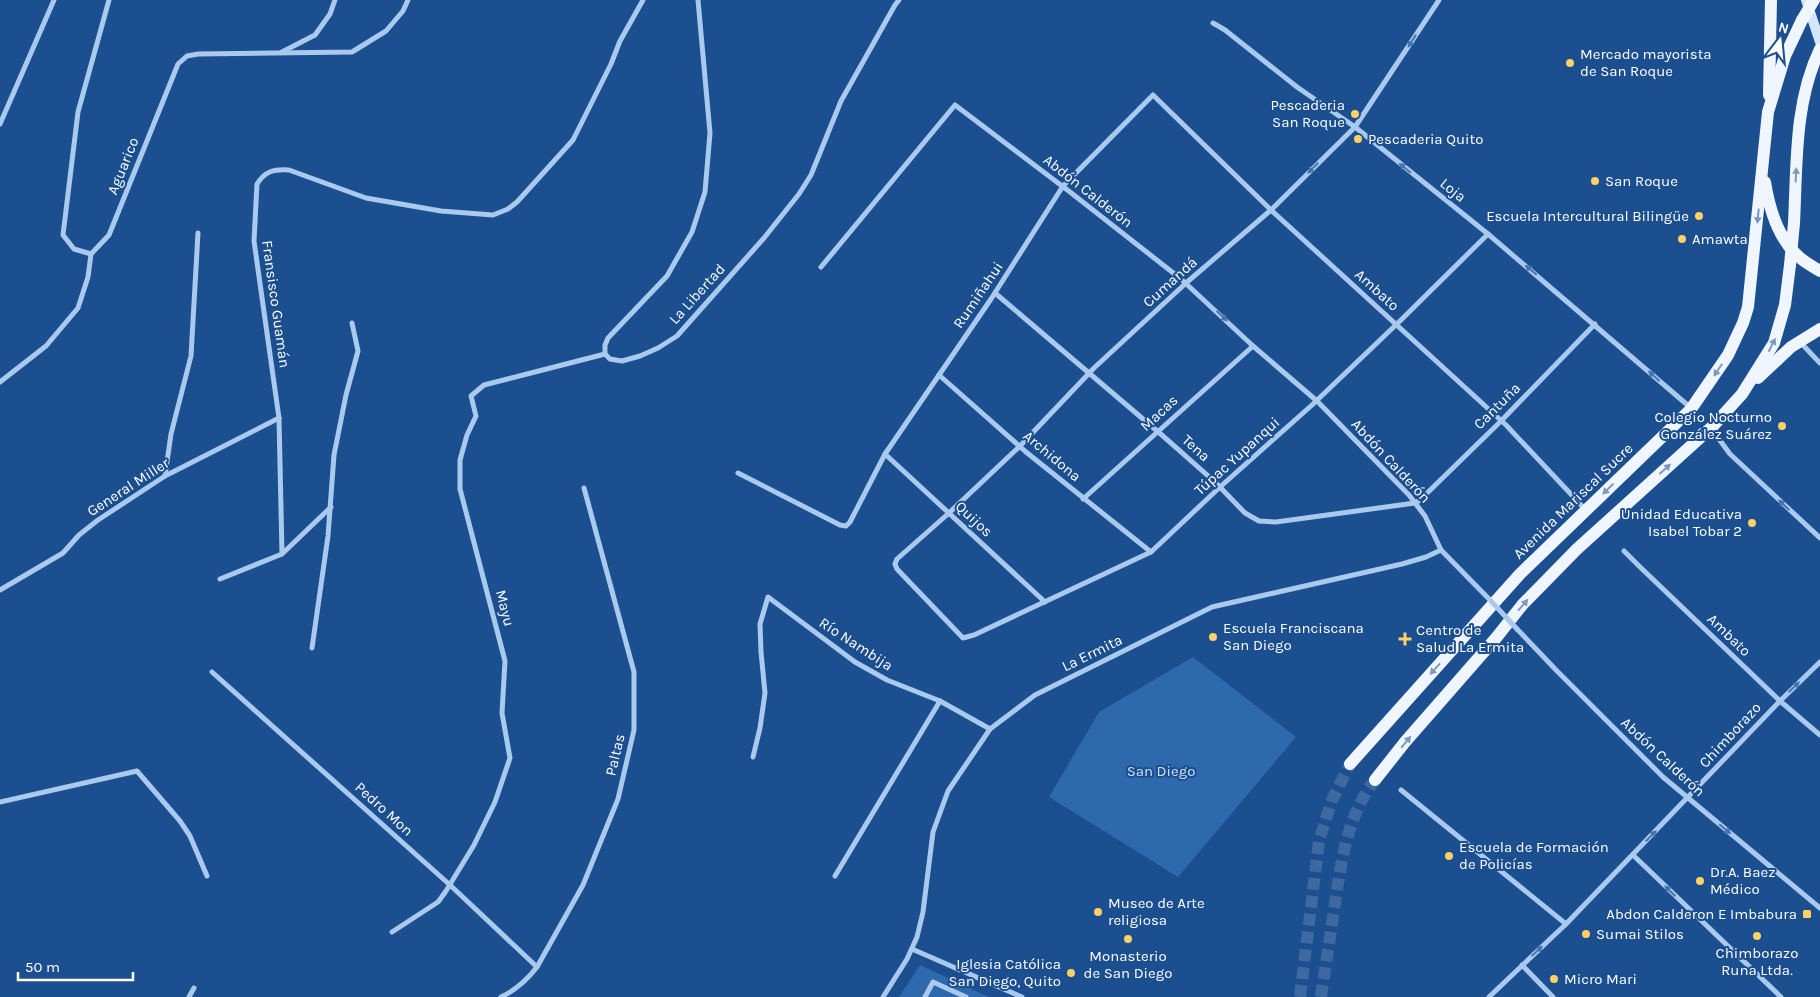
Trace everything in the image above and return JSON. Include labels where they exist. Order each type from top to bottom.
[{"type":"main road","points":[[1768,112],[1771,0]]},
{"type":"main road","points":[[1806,0],[1820,42]]},
{"type":"main road","name":"Avenida Mariscal Sucre","points":[[1350,764],[1520,574],[1691,409],[1728,355],[1743,323],[1748,307],[1768,112],[1786,56],[1802,20],[1814,0]]},
{"type":"main road","points":[[1742,394],[1774,343],[1785,305],[1794,223],[1800,118],[1808,79],[1818,53]]},
{"type":"main road","points":[[1763,167],[1768,196],[1780,231],[1796,255],[1820,271]]},
{"type":"main road","points":[[1375,780],[1523,604],[1577,549],[1712,426],[1780,356],[1799,341],[1820,330]]},
{"type":"street","points":[[0,124],[54,0]]},
{"type":"street","points":[[0,382],[46,346],[78,308],[88,277],[90,254],[74,249],[63,236],[78,112],[109,0]]},
{"type":"street","points":[[280,54],[315,35],[330,14],[335,0]]},
{"type":"street","name":"Aguarico","points":[[90,254],[109,235],[178,64],[187,56],[198,54],[352,52],[386,30],[403,11],[408,0]]},
{"type":"street","name":"Fransisco Guamán","points":[[282,554],[279,418],[254,241],[257,184],[268,172],[278,169],[289,170],[376,200],[441,211],[493,215],[508,209],[517,202],[573,140],[620,41],[644,0]]},
{"type":"street","points":[[605,354],[605,346],[613,332],[667,276],[692,232],[705,192],[710,133],[698,0]]},
{"type":"street","name":"La Libertad","points":[[605,354],[610,359],[622,361],[658,348],[676,336],[764,238],[799,194],[811,175],[841,101],[899,0]]},
{"type":"street","name":"Cumandá","points":[[964,638],[897,569],[894,564],[897,559],[1020,446],[1089,373],[1186,283],[1271,210],[1355,127],[1439,0]]},
{"type":"street","name":"Loja","points":[[1213,23],[1225,30],[1297,87],[1355,127],[1488,234],[1595,324],[1691,409]]},
{"type":"street","name":"Rumiñahui","points":[[738,474],[840,525],[846,526],[850,522],[885,454],[994,293],[1063,186],[1153,96]]},
{"type":"street","name":"Ambato","points":[[1153,96],[1271,210],[1501,421],[1582,506]]},
{"type":"street","name":"Abdón Calderón","points":[[821,267],[955,105],[1063,186],[1186,283],[1253,346],[1317,401],[1415,503],[1425,516],[1441,550],[1557,672],[1663,777],[1820,908]]},
{"type":"street","points":[[165,476],[171,434],[190,356],[198,233]]},
{"type":"street","name":"Túpac Yupanqui","points":[[964,638],[1151,552],[1220,487],[1317,401],[1488,234]]},
{"type":"street","name":"Tena","points":[[994,293],[1158,432],[1220,487],[1245,513],[1259,521],[1276,522],[1415,503]]},
{"type":"street","points":[[312,648],[332,503],[334,455],[346,395],[358,351],[352,323]]},
{"type":"street","name":"Cantuña","points":[[1415,503],[1501,421],[1595,324]]},
{"type":"street","points":[[1799,341],[1820,363]]},
{"type":"street","name":"Macas","points":[[1083,499],[1253,346]]},
{"type":"street","name":"Mayu","points":[[392,932],[438,902],[450,885],[474,845],[495,802],[510,758],[502,713],[505,661],[460,490],[460,460],[467,435],[476,416],[471,396],[484,385],[605,354]]},
{"type":"street","name":"Archidona","points":[[939,375],[1083,499],[1151,552]]},
{"type":"street","name":"General Miller","points":[[0,590],[63,553],[78,535],[165,476],[279,418]]},
{"type":"street","points":[[1712,426],[1716,435],[1730,454],[1820,538]]},
{"type":"street","name":"Quijos","points":[[885,454],[1045,602]]},
{"type":"street","name":"Paltas","points":[[501,997],[528,978],[537,967],[583,885],[618,799],[634,730],[634,672],[584,488]]},
{"type":"street","points":[[220,579],[282,554],[330,508],[332,503]]},
{"type":"street","name":"La Ermita","points":[[883,997],[912,949],[923,912],[932,832],[948,791],[990,729],[1035,695],[1212,607],[1402,564],[1426,557],[1441,550]]},
{"type":"street","name":"Ambato","points":[[1624,551],[1780,701],[1820,735]]},
{"type":"street","name":"Río Nambija","points":[[753,757],[766,694],[760,624],[768,597],[855,662],[887,680],[940,701],[990,729]]},
{"type":"street","name":"Chimborazo","points":[[1489,997],[1566,924],[1780,701],[1820,662]]},
{"type":"street","name":"Pedro Mon","points":[[212,672],[450,885],[537,967]]},
{"type":"street","points":[[835,876],[940,701]]},
{"type":"street","points":[[0,802],[137,771],[180,821],[190,836],[207,876]]},
{"type":"street","points":[[1401,790],[1566,924]]},
{"type":"street","points":[[1632,855],[1781,997]]},
{"type":"street","points":[[912,949],[1022,997]]},
{"type":"street","points":[[1522,965],[1553,997]]},
{"type":"street","points":[[925,997],[934,982],[966,997]]},
{"type":"street","points":[[189,997],[194,988]]},
{"type":"green space","name":"San Diego","points":[[1193,657],[1296,737],[1178,877],[1049,797],[1099,712]]},
{"type":"green space","points":[[920,965],[989,997],[899,997]]},
{"type":"tunnel","points":[[1300,997],[1319,841],[1332,800],[1350,764]]},
{"type":"tunnel","points":[[1321,997],[1342,858],[1357,809],[1375,780]]},
{"type":"place","name":"Mercado mayorista de San Roque","points":[[1570,63]]},
{"type":"place","name":"Pescaderia San Roque","points":[[1355,114]]},
{"type":"place","name":"Pescaderia Quito","points":[[1358,139]]},
{"type":"place","name":"San Roque","points":[[1595,181]]},
{"type":"place","name":"Escuela Intercultural Bilingüe","points":[[1699,216]]},
{"type":"place","name":"Amawta","points":[[1682,239]]},
{"type":"place","name":"Colegio Nocturno González Suárez","points":[[1782,426]]},
{"type":"place","name":"Unidad Educativa Isabel Tobar 2","points":[[1752,523]]},
{"type":"place","name":"Escuela Franciscana San Diego","points":[[1213,637]]},
{"type":"place","name":"Centro de Salud La Ermita","points":[[1405,639]]},
{"type":"place","name":"Escuela de Formación de Policías","points":[[1449,856]]},
{"type":"place","name":"Dr.A. Baez Médico","points":[[1700,881]]},
{"type":"place","name":"Museo de Arte religiosa","points":[[1098,912]]},
{"type":"place","name":"Abdon Calderon E Imbabura","points":[[1807,914]]},
{"type":"place","name":"Sumai Stilos","points":[[1586,934]]},
{"type":"place","name":"Chimborazo Runa Ltda.","points":[[1757,936]]},
{"type":"place","name":"Monasterio de San Diego","points":[[1128,939]]},
{"type":"place","name":"Iglesia Católica San Diego, Quito","points":[[1071,973]]},
{"type":"place","name":"Micro Mari","points":[[1554,979]]}]
